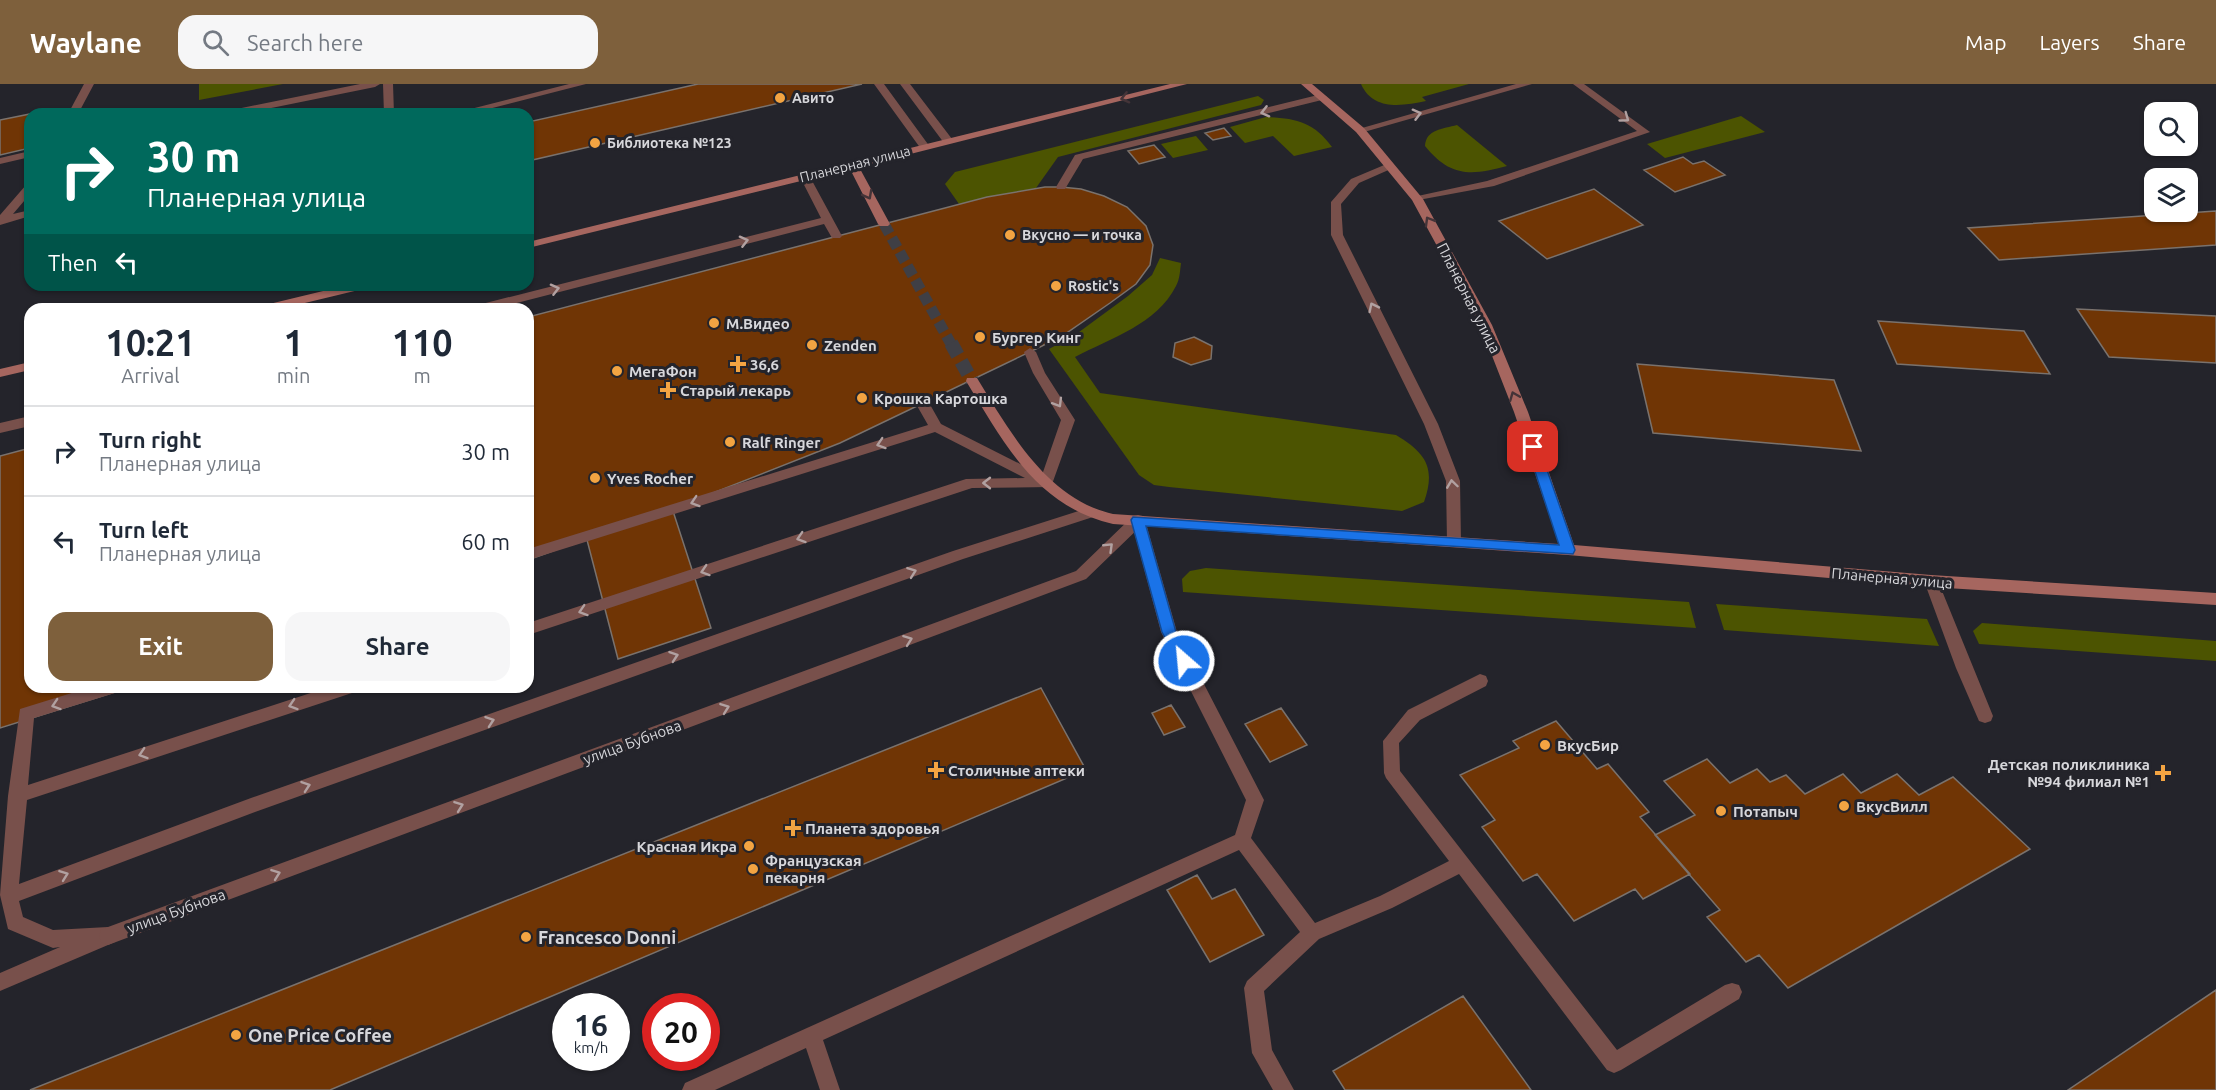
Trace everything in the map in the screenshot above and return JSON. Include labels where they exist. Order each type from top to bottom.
[{"type":"main road","name":"Планерная улица","points":[[534,244],[1182,84]]},
{"type":"main road","name":"Планерная улица","points":[[1306,84],[1360,130],[1417,199],[1486,325],[1521,412],[1568,550]]},
{"type":"main road","points":[[853,165],[884,224]]},
{"type":"main road","points":[[290,303],[338,291]]},
{"type":"main road","points":[[0,373],[24,367]]},
{"type":"main road","name":"Планерная улица","points":[[972,381],[1006,436],[1046,483],[1067,501],[1088,513],[1113,519],[1568,550],[1931,581],[2216,599]]},
{"type":"street","points":[[76,108],[89,84]]},
{"type":"street","points":[[257,108],[375,84]]},
{"type":"street","points":[[388,84],[389,108]]},
{"type":"street","points":[[481,108],[581,84]]},
{"type":"street","points":[[879,84],[925,147]]},
{"type":"street","points":[[905,84],[948,141]]},
{"type":"street","points":[[1360,130],[1527,84]]},
{"type":"street","points":[[1417,199],[1490,184],[1645,132],[1578,84]]},
{"type":"street","points":[[1061,188],[1079,157],[1322,97]]},
{"type":"street","points":[[0,161],[24,155]]},
{"type":"street","points":[[1389,166],[1355,181],[1335,204],[1337,235],[1431,424],[1454,481],[1454,543]]},
{"type":"street","points":[[805,177],[836,236]]},
{"type":"street","points":[[0,222],[24,194]]},
{"type":"street","points":[[0,222],[24,215]]},
{"type":"street","points":[[502,303],[828,220]]},
{"type":"street","points":[[1030,352],[1068,420],[1046,483]]},
{"type":"street","points":[[923,404],[936,427],[1046,483]]},
{"type":"street","points":[[0,429],[24,423]]},
{"type":"street","points":[[534,553],[936,427]]},
{"type":"street","points":[[534,626],[971,483],[1046,483]]},
{"type":"street","points":[[9,896],[262,802],[958,555],[1088,513]]},
{"type":"street","points":[[692,1090],[1242,840],[1255,800],[1169,632],[1138,520]]},
{"type":"street","name":"улица Бубнова","points":[[108,936],[1081,575],[1138,520]]},
{"type":"street","points":[[1931,581],[1985,716]]},
{"type":"street","points":[[1480,681],[1414,715],[1391,741],[1392,773],[1614,1063],[1732,992]]},
{"type":"street","points":[[93,693],[26,714],[9,896],[15,923],[53,939],[108,936]]},
{"type":"street","points":[[17,796],[331,693]]},
{"type":"street","points":[[1242,840],[1311,933]]},
{"type":"street","points":[[1284,1090],[1262,1053],[1254,988],[1311,933],[1386,902],[1461,864]]},
{"type":"street","points":[[0,982],[108,936]]},
{"type":"street","points":[[812,1035],[830,1090]]},
{"type":"green space","points":[[199,84],[283,84],[199,100]]},
{"type":"green space","points":[[1361,84],[1469,84],[1422,97],[1426,101],[1398,105],[1381,103],[1373,99]]},
{"type":"green space","points":[[1258,96],[1264,100],[1261,105],[1058,157],[1036,188],[959,204],[945,184],[955,172]]},
{"type":"green space","points":[[1741,116],[1765,132],[1665,158],[1647,144]]},
{"type":"green space","points":[[1266,117],[1304,123],[1318,132],[1332,147],[1294,156],[1273,136],[1245,143],[1230,127]]},
{"type":"green space","points":[[1457,125],[1507,166],[1472,172],[1452,169],[1443,164],[1425,146],[1426,140],[1436,131]]},
{"type":"green space","points":[[1196,136],[1208,150],[1173,158],[1161,144]]},
{"type":"green space","points":[[1160,258],[1181,263],[1177,283],[1168,299],[1132,329],[1075,357],[1100,393],[1396,435],[1415,448],[1426,462],[1429,480],[1424,502],[1402,511],[1154,485],[1139,475],[1049,349],[1075,335],[1128,296],[1152,275]]},
{"type":"green space","points":[[1206,568],[1689,602],[1696,628],[1183,592],[1182,579],[1190,571]]},
{"type":"green space","points":[[1716,604],[1927,619],[1939,646],[1724,630]]},
{"type":"green space","points":[[1982,623],[2216,641],[2216,661],[1979,644],[1973,631]]},
{"type":"building","points":[[698,84],[862,84],[534,160],[534,121]]},
{"type":"building","points":[[24,115],[24,149],[0,155],[0,120]]},
{"type":"building","points":[[1224,128],[1231,136],[1213,140],[1205,133]]},
{"type":"building","points":[[1154,145],[1165,157],[1139,164],[1128,151]]},
{"type":"building","points":[[1683,157],[1693,164],[1704,161],[1725,175],[1675,192],[1644,170]]},
{"type":"building","points":[[1045,187],[1081,189],[1104,196],[1127,207],[1146,226],[1153,245],[1150,265],[1136,284],[1065,334],[840,443],[708,495],[534,558],[534,315],[987,197]]},
{"type":"building","points":[[1594,189],[1643,225],[1547,259],[1499,221]]},
{"type":"building","points":[[2216,211],[2216,245],[1999,260],[1968,228],[2144,216],[2144,222],[2198,222],[2198,212]]},
{"type":"building","points":[[2077,309],[2216,316],[2216,363],[2109,357]]},
{"type":"building","points":[[1878,321],[2024,331],[2050,374],[1897,364]]},
{"type":"building","points":[[1194,337],[1212,346],[1211,359],[1191,365],[1173,357],[1175,343]]},
{"type":"building","points":[[1637,364],[1834,380],[1861,451],[1653,433]]},
{"type":"building","points":[[24,450],[24,693],[112,693],[0,728],[0,456]]},
{"type":"building","points":[[672,508],[711,628],[618,659],[587,540]]},
{"type":"building","points":[[1041,688],[1086,770],[559,993],[552,993],[552,996],[330,1090],[30,1090]]},
{"type":"building","points":[[1171,705],[1185,727],[1164,735],[1152,713]]},
{"type":"building","points":[[1281,708],[1307,745],[1270,762],[1245,724]]},
{"type":"building","points":[[1556,721],[1597,769],[1608,764],[1649,812],[1640,817],[1690,874],[1643,899],[1635,889],[1574,921],[1537,874],[1523,881],[1482,827],[1495,820],[1460,775],[1519,748],[1513,741]]},
{"type":"building","points":[[1707,759],[1730,783],[1757,769],[1770,782],[1786,775],[1805,794],[1843,774],[1861,793],[1897,774],[1919,795],[1953,777],[2030,849],[1788,988],[1759,955],[1746,962],[1707,917],[1720,910],[1655,835],[1695,815],[1664,781]]},
{"type":"building","points":[[1197,875],[1212,899],[1235,889],[1264,935],[1210,962],[1167,890]]},
{"type":"building","points":[[2216,990],[2216,1090],[2068,1090]]},
{"type":"building","points":[[1463,996],[1531,1090],[1345,1090],[1333,1071]]},
{"type":"tunnel","points":[[884,224],[951,344]]},
{"type":"tunnel","points":[[951,343],[972,381]]},
{"type":"place","name":"Авито","points":[[780,98]]},
{"type":"place","name":"Библиотека №123","points":[[595,143]]},
{"type":"place","name":"Вкусно — и точка","points":[[1010,235]]},
{"type":"place","name":"Rostic's","points":[[1056,286]]},
{"type":"place","name":"М.Видео","points":[[714,323]]},
{"type":"place","name":"Бургер Кинг","points":[[980,337]]},
{"type":"place","name":"Zenden","points":[[812,345]]},
{"type":"place","name":"36,6","points":[[738,364]]},
{"type":"place","name":"МегаФон","points":[[617,371]]},
{"type":"place","name":"Старый лекарь","points":[[668,390]]},
{"type":"place","name":"Крошка Картошка","points":[[862,398]]},
{"type":"place","name":"Ralf Ringer","points":[[730,442]]},
{"type":"place","name":"Yves Rocher","points":[[595,478]]},
{"type":"place","name":"ВкусБир","points":[[1545,745]]},
{"type":"place","name":"Столичные аптеки","points":[[936,770]]},
{"type":"place","name":"Детская поликлиника №94 филиал №1","points":[[2163,773]]},
{"type":"place","name":"ВкусВилл","points":[[1844,806]]},
{"type":"place","name":"Потапыч","points":[[1721,811]]},
{"type":"place","name":"Планета здоровья","points":[[793,828]]},
{"type":"place","name":"Красная Икра","points":[[749,846]]},
{"type":"place","name":"Французская пекарня","points":[[753,869]]},
{"type":"place","name":"Francesco Donni","points":[[526,937]]},
{"type":"place","name":"One Price Coffee","points":[[236,1035]]},
{"type":"route","points":[[1184,661],[1169,632],[1138,520],[1568,550],[1533,447]]}]
